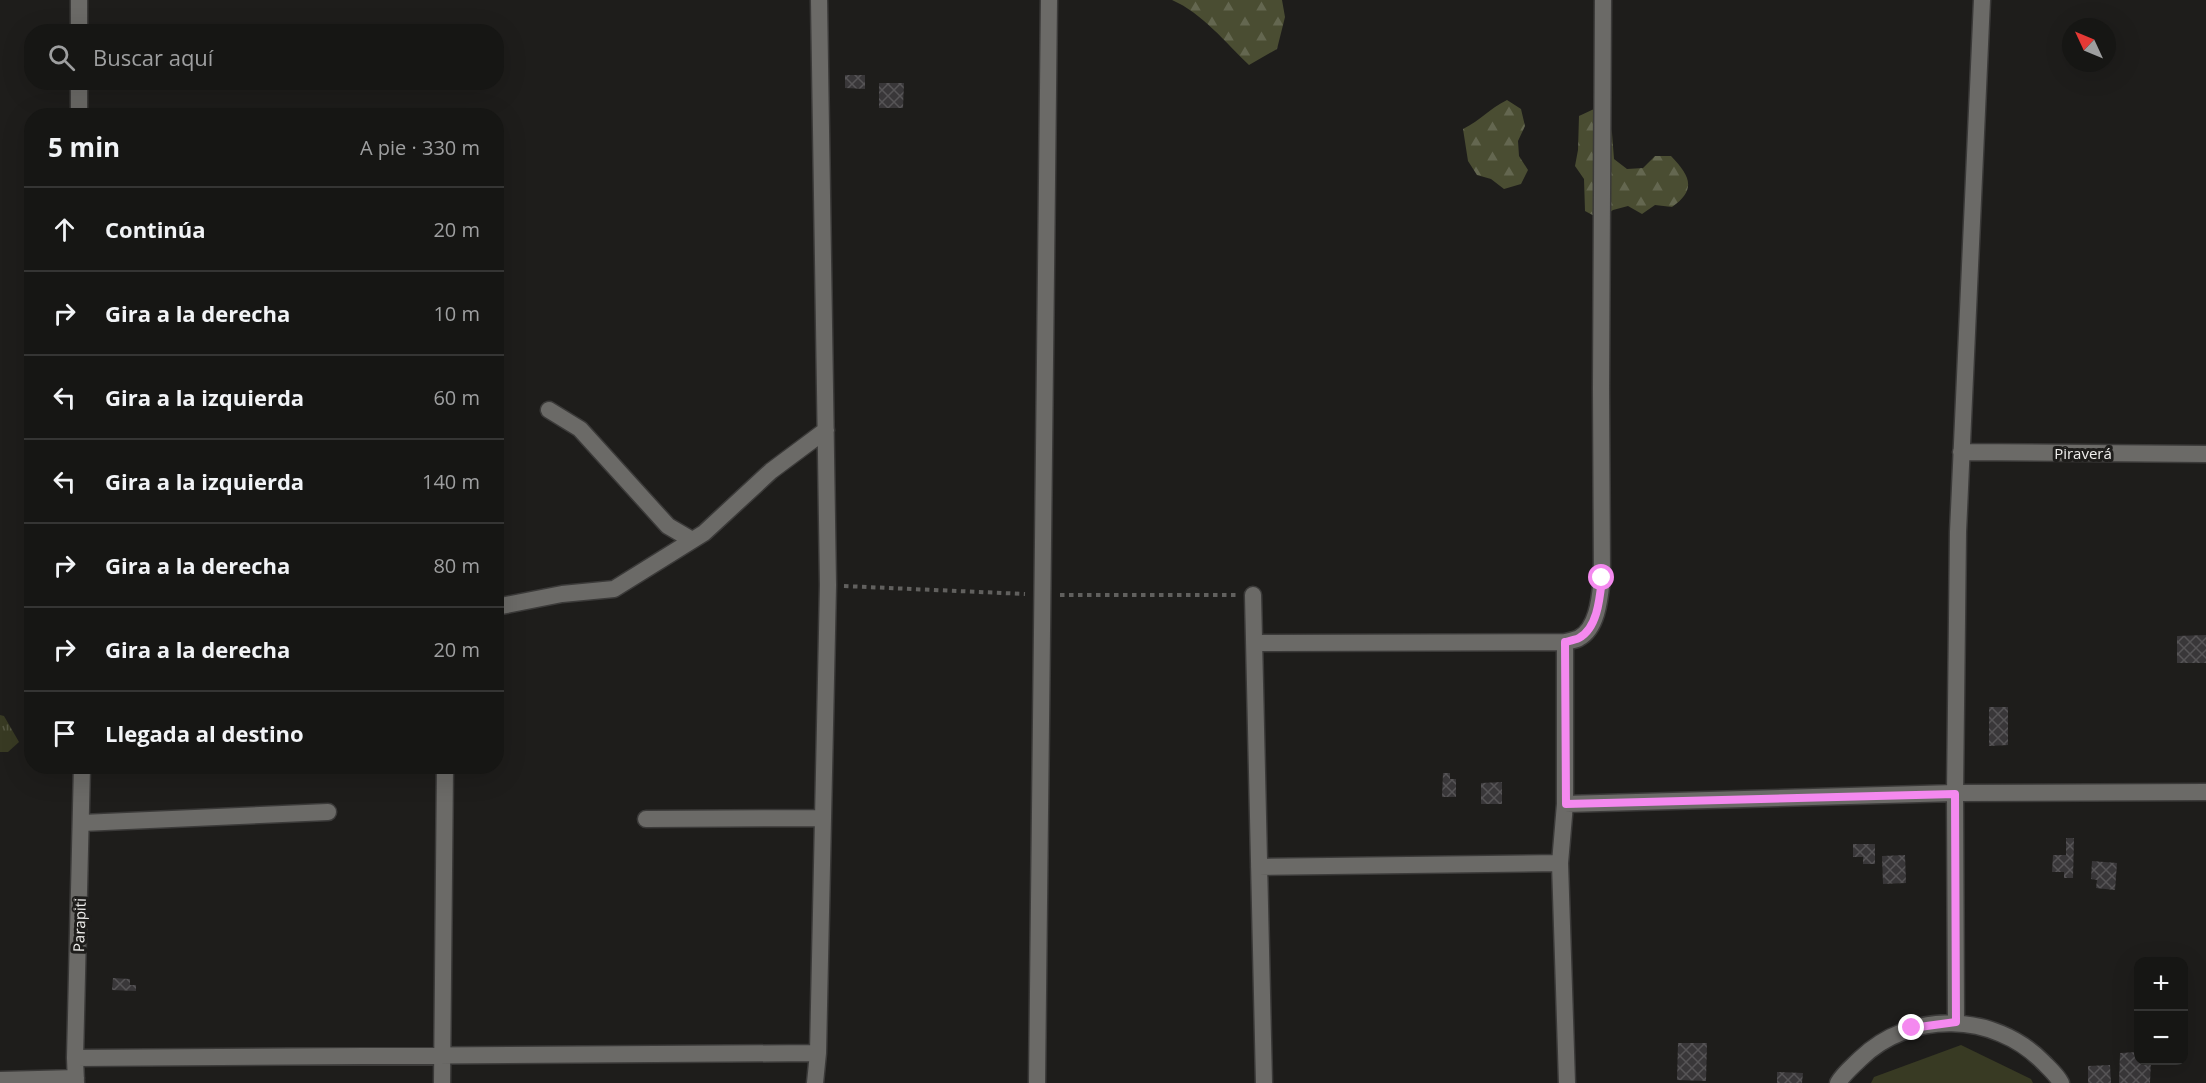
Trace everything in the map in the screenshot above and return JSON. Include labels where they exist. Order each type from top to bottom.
[{"type":"street","points":[[79,0],[79,24]]},
{"type":"street","points":[[815,1083],[818,1053],[828,585],[819,0]]},
{"type":"street","points":[[1037,1083],[1049,0]]},
{"type":"street","points":[[1254,642],[1565,642],[1580,638],[1591,627],[1599,600],[1602,578],[1603,0]]},
{"type":"street","points":[[1956,1022],[1955,794],[1961,452],[1982,0]]},
{"type":"street","points":[[79,90],[79,108]]},
{"type":"street","points":[[549,410],[580,429],[668,526],[692,540]]},
{"type":"street","points":[[504,605],[562,594],[614,589],[704,532],[771,471],[826,430]]},
{"type":"street","name":"Piraverá","points":[[1961,452],[2206,454]]},
{"type":"street","points":[[1253,595],[1264,1083]]},
{"type":"street","points":[[1565,642],[1566,804],[1560,863],[1567,1083]]},
{"type":"street","name":"Parapiti","points":[[76,1081],[82,774]]},
{"type":"street","points":[[442,1083],[445,774]]},
{"type":"street","points":[[1566,804],[1955,794],[2206,792]]},
{"type":"street","points":[[82,823],[328,812]]},
{"type":"street","points":[[646,819],[823,818]]},
{"type":"street","points":[[1259,867],[1560,863]]},
{"type":"street","points":[[1838,1083],[1842,1076],[1874,1046],[1912,1028],[1956,1022],[1995,1030],[2030,1048],[2061,1083]]},
{"type":"street","points":[[75,1058],[818,1053]]},
{"type":"street","points":[[0,1080],[76,1081]]},
{"type":"green space","points":[[1172,0],[1282,0],[1285,17],[1277,49],[1249,65],[1203,20]]},
{"type":"green space","points":[[1507,100],[1521,109],[1525,126],[1518,141],[1519,156],[1528,170],[1521,184],[1504,189],[1491,179],[1477,175],[1468,161],[1463,129]]},
{"type":"green space","points":[[1594,109],[1608,119],[1612,133],[1614,159],[1627,169],[1643,168],[1655,156],[1671,156],[1683,170],[1688,188],[1672,207],[1655,205],[1642,214],[1628,206],[1613,210],[1600,219],[1585,211],[1584,179],[1575,166],[1579,116]]},
{"type":"green space","points":[[0,715],[4,716],[19,742],[8,752],[0,752]]},
{"type":"green space","points":[[1961,1045],[2031,1079],[2033,1083],[1871,1083],[1874,1077]]},
{"type":"building","points":[[845,75],[865,75],[865,89],[845,88]]},
{"type":"building","points":[[879,83],[904,83],[903,108],[879,108]]},
{"type":"building","points":[[2206,635],[2206,663],[2177,663],[2177,636]]},
{"type":"building","points":[[1989,707],[2008,707],[2008,745],[1989,746]]},
{"type":"building","points":[[1443,773],[1450,773],[1450,779],[1456,779],[1456,797],[1442,797]]},
{"type":"building","points":[[1502,782],[1502,804],[1481,804],[1481,783]]},
{"type":"building","points":[[2066,838],[2074,838],[2073,878],[2064,878],[2064,872],[2052,872],[2053,855],[2066,855]]},
{"type":"building","points":[[1853,844],[1875,844],[1875,864],[1863,864],[1863,857],[1853,857]]},
{"type":"building","points":[[1905,855],[1906,883],[1883,884],[1882,856]]},
{"type":"building","points":[[2092,861],[2117,863],[2115,890],[2096,888],[2097,880],[2091,879]]},
{"type":"building","points":[[113,978],[130,979],[130,985],[136,985],[136,991],[112,990]]},
{"type":"building","points":[[1678,1043],[1707,1043],[1706,1081],[1677,1080]]},
{"type":"building","points":[[2134,1052],[2134,1065],[2151,1065],[2150,1083],[2119,1083],[2120,1053]]},
{"type":"building","points":[[2110,1065],[2111,1083],[2088,1083],[2088,1066]]},
{"type":"building","points":[[1777,1072],[1803,1073],[1802,1083],[1777,1083]]},
{"type":"route","points":[[1602,578],[1599,600],[1591,627],[1580,638],[1565,642],[1566,804],[1955,794],[1956,1022],[1912,1028]]}]
